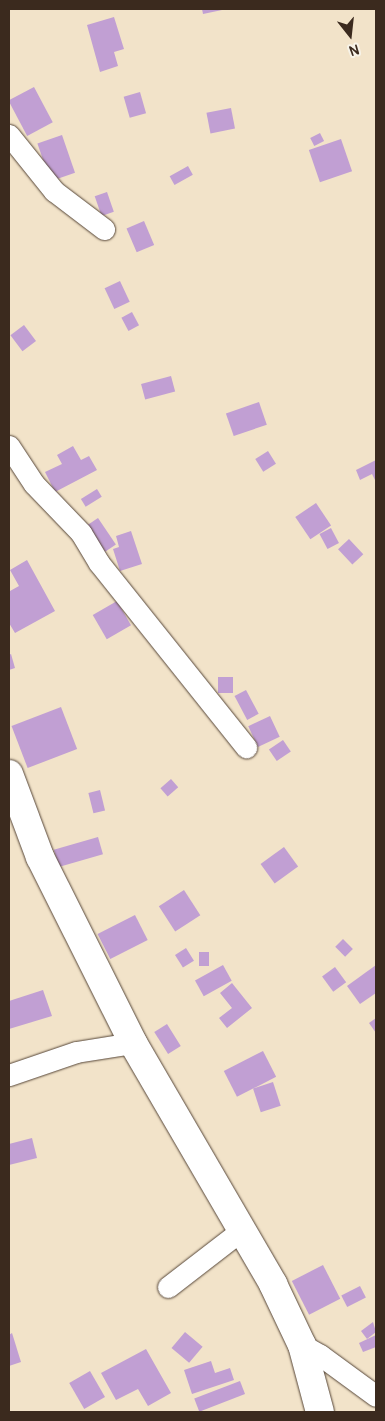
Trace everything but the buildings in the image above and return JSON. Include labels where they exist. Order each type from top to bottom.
[{"type":"street","points":[[9,135],[54,191],[104,229]]},
{"type":"street","points":[[9,446],[34,484],[81,533],[99,563],[246,747]]},
{"type":"street","points":[[9,774],[40,857],[133,1043],[243,1230],[302,1345],[320,1412]]},
{"type":"street","points":[[9,1074],[76,1052],[133,1043]]},
{"type":"street","points":[[168,1288],[243,1230]]},
{"type":"street","points":[[302,1345],[320,1355],[376,1396]]}]
